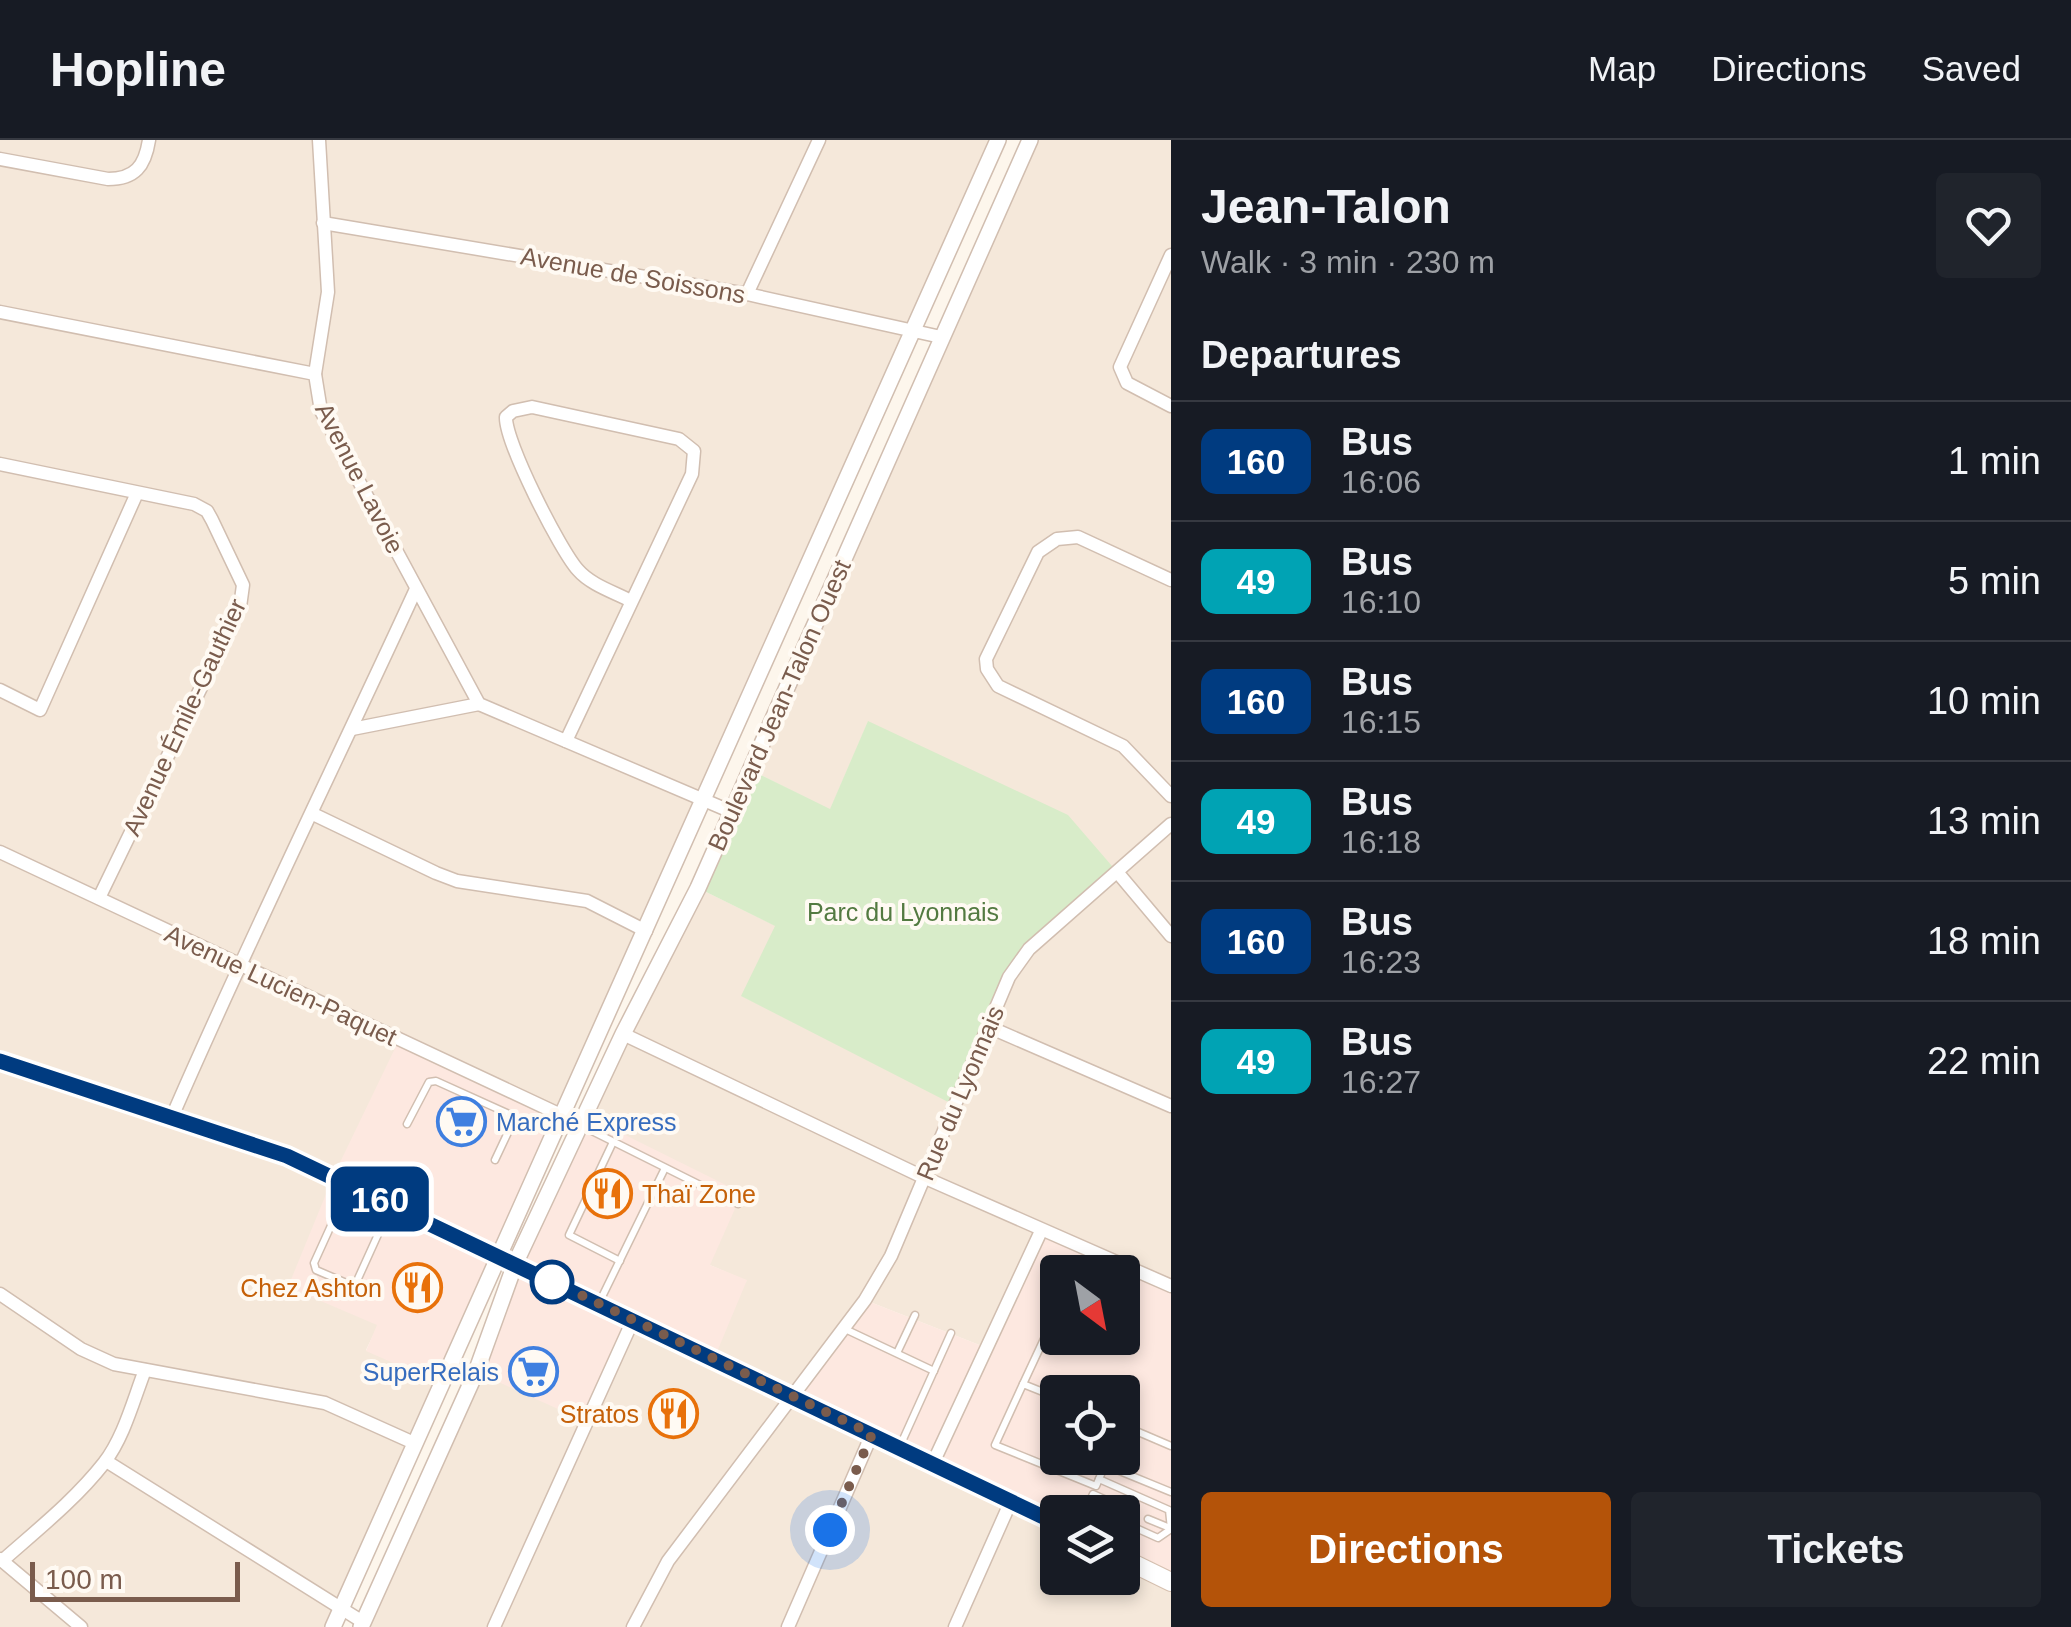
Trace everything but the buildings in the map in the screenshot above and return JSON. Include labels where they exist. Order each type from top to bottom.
[{"type":"main road","points":[[0,1061],[287,1156],[1040,1515]]},
{"type":"main road","points":[[1140,1567],[1170,1581]]},
{"type":"street","points":[[0,159],[124,179],[142,164],[149,140]]},
{"type":"street","points":[[315,374],[328,292],[320,140]]},
{"type":"street","points":[[747,294],[819,140]]},
{"type":"street","name":"Boulevard Jean-Talon Ouest","points":[[507,1260],[563,1116],[998,140]]},
{"type":"street","name":"Boulevard Jean-Talon Ouest","points":[[507,1260],[581,1126],[698,888],[1030,140]]},
{"type":"street","name":"Avenue de Soissons","points":[[323,223],[747,294],[941,337]]},
{"type":"street","points":[[1171,255],[1120,368],[1128,383],[1171,406]]},
{"type":"street","name":"Avenue Lavoie","points":[[0,312],[315,374],[322,411],[478,704]]},
{"type":"street","points":[[566,741],[692,474],[694,451],[680,439],[532,407],[512,411],[506,418],[510,440],[565,552],[588,579],[632,601]]},
{"type":"street","name":"Avenue Émile-Gauthier","points":[[0,464],[194,504],[206,511],[243,585],[243,596],[99,898]]},
{"type":"street","points":[[0,690],[40,710],[137,493]]},
{"type":"street","points":[[1171,580],[1078,537],[1056,539],[1038,552],[986,659],[987,669],[998,686],[1123,746],[1171,796]]},
{"type":"street","points":[[172,1117],[238,966],[416,589]]},
{"type":"street","points":[[352,728],[478,704],[732,812]]},
{"type":"street","points":[[313,814],[436,874],[587,902],[646,930]]},
{"type":"street","name":"Rue du Lyonnais","points":[[633,1627],[668,1561],[865,1300],[891,1256],[1009,978],[1029,949],[1171,824]]},
{"type":"street","name":"Avenue Lucien-Paquet","points":[[0,852],[563,1116]]},
{"type":"street","points":[[1118,873],[1171,936]]},
{"type":"street","points":[[989,1028],[1171,1106]]},
{"type":"street","points":[[623,1034],[923,1178],[1171,1286]]},
{"type":"street","points":[[933,1464],[1041,1231]]},
{"type":"street","points":[[333,1627],[414,1443],[507,1260]]},
{"type":"street","points":[[106,1461],[362,1624],[476,1372],[507,1260]]},
{"type":"street","points":[[0,1294],[81,1349],[114,1364],[325,1403],[414,1443]]},
{"type":"street","points":[[494,1627],[632,1320]]},
{"type":"street","points":[[81,1627],[1,1560],[64,1506],[106,1461],[145,1370]]},
{"type":"street","points":[[788,1627],[872,1434]]},
{"type":"street","points":[[954,1627],[1011,1500]]},
{"type":"lane","points":[[407,1124],[430,1082],[436,1081],[509,1114],[511,1126],[494,1160]]},
{"type":"lane","points":[[581,1126],[738,1204]]},
{"type":"lane","points":[[612,1142],[569,1236],[620,1261]]},
{"type":"lane","points":[[598,1304],[666,1168]]},
{"type":"lane","points":[[349,1185],[314,1263],[316,1270],[351,1285],[356,1283],[392,1205]]},
{"type":"lane","points":[[897,1353],[916,1315]]},
{"type":"lane","points":[[844,1328],[934,1371]]},
{"type":"lane","points":[[899,1447],[950,1332]]},
{"type":"lane","points":[[1040,1348],[995,1445],[1168,1510],[1171,1529]]},
{"type":"lane","points":[[1023,1384],[1040,1391]]},
{"type":"lane","points":[[1140,1432],[1171,1446]]},
{"type":"lane","points":[[1092,1495],[1101,1475]]},
{"type":"lane","points":[[1136,1475],[1171,1492]]},
{"type":"lane","points":[[1096,1486],[1107,1495]]},
{"type":"lane","points":[[1148,1518],[1171,1529]]},
{"type":"lane","points":[[1140,1530],[1158,1538],[1171,1529]]},
{"type":"shaded area","points":[[0,140],[998,140],[563,1116],[378,1325],[366,1350],[441,1384],[333,1627],[0,1627]]},
{"type":"shaded area","points":[[1030,140],[1171,140],[1171,1286],[1140,1273],[1140,1255],[1098,1255],[1041,1231],[987,1348],[865,1300],[1040,1504],[1040,1595],[1140,1595],[1140,1566],[1171,1582],[1171,1627],[361,1627],[476,1372],[747,1281],[710,1265],[585,1115],[698,888],[776,926],[742,996],[956,1105],[868,722],[830,810],[751,770]]},
{"type":"shaded area","points":[[399,1040],[563,1116],[441,1384],[366,1351],[377,1325],[288,1287],[333,1177]]},
{"type":"shaded area","points":[[585,1115],[742,1193],[710,1265],[747,1280],[714,1359],[633,1321],[587,1422],[476,1372]]},
{"type":"shaded area","points":[[1041,1231],[1098,1255],[1040,1255],[1040,1355],[1140,1355],[1140,1273],[1171,1286],[1171,1582],[1140,1566],[1140,1495],[1040,1495],[1040,1516],[792,1396],[865,1300],[987,1348]]},
{"type":"green space","name":"Parc du Lyonnais","points":[[868,721],[1068,815],[1118,873],[1029,949],[956,1106],[741,996],[775,926],[698,888],[751,770],[830,809]]},
{"type":"bus line","name":"160","points":[[0,1061],[287,1156],[1040,1515]]},
{"type":"place","name":"Marché Express","points":[[461,1122]]},
{"type":"place","name":"Thaï Zone","points":[[607,1194]]},
{"type":"place","name":"Chez Ashton","points":[[417,1288]]},
{"type":"place","name":"SuperRelais","points":[[534,1372]]},
{"type":"place","name":"Stratos","points":[[674,1414]]},
{"type":"route","points":[[552,1282],[543,1277],[872,1434],[830,1530]]}]
